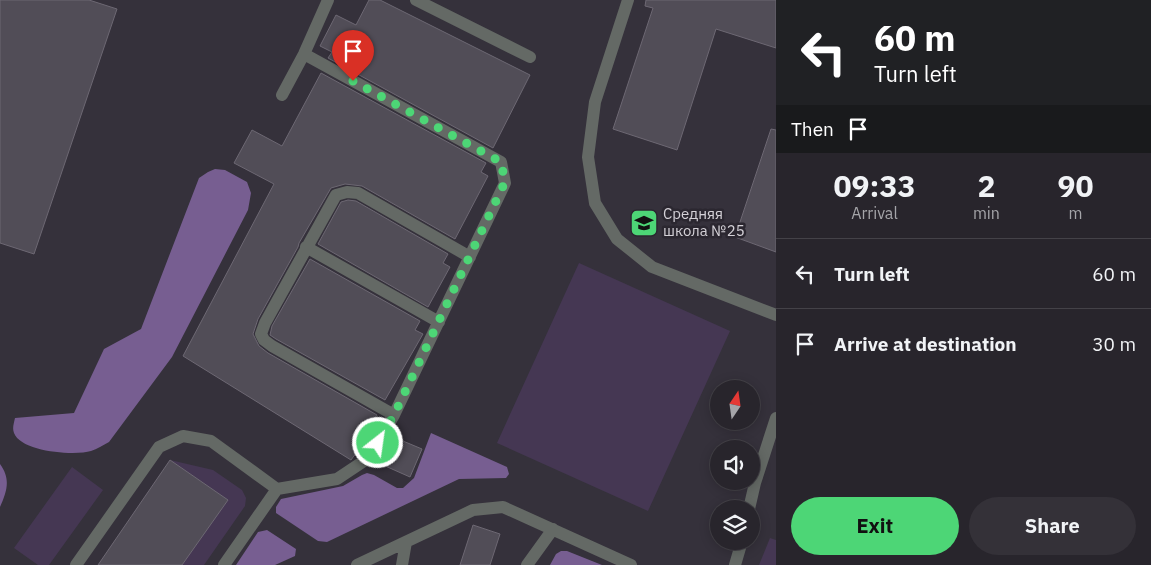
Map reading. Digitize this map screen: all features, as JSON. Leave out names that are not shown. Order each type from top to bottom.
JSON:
[{"type":"lane","points":[[282,95],[304,54],[328,0]]},
{"type":"lane","points":[[416,0],[530,57]]},
{"type":"lane","points":[[628,0],[595,102],[588,157],[595,203],[617,239],[652,267],[776,315]]},
{"type":"lane","points":[[76,565],[159,448],[183,436],[211,441],[277,489],[337,479],[364,461],[378,443],[394,415],[505,182],[501,162],[304,54]]},
{"type":"lane","points":[[394,415],[272,346],[264,340],[261,334],[265,323],[336,195],[346,192],[358,194],[470,257]]},
{"type":"lane","points":[[306,248],[439,322]]},
{"type":"lane","points":[[751,500],[776,418]]},
{"type":"lane","points":[[224,565],[277,489]]},
{"type":"lane","points":[[356,565],[473,510],[503,507],[631,565]]},
{"type":"lane","points":[[527,565],[553,529]]},
{"type":"lane","points":[[402,565],[406,542]]},
{"type":"lane","points":[[735,565],[739,550]]},
{"type":"shaded area","points":[[215,169],[225,170],[247,182],[251,193],[248,210],[172,357],[109,442],[91,451],[73,453],[49,451],[27,445],[13,431],[15,418],[74,413],[104,349],[141,329],[199,178]]},
{"type":"shaded area","points":[[579,263],[730,331],[648,511],[497,443]]},
{"type":"shaded area","points":[[431,433],[507,467],[509,474],[506,478],[459,479],[327,542],[318,541],[276,513],[276,507],[281,499],[343,486],[367,473],[397,488],[403,488],[414,478]]},
{"type":"shaded area","points":[[170,460],[213,470],[242,490],[246,498],[245,506],[204,565],[182,565],[227,500]]},
{"type":"shaded area","points":[[0,464],[6,475],[7,485],[0,507]]},
{"type":"shaded area","points":[[72,467],[103,490],[49,565],[38,565],[14,548]]},
{"type":"shaded area","points":[[267,530],[296,549],[295,556],[275,565],[236,565],[258,532]]},
{"type":"shaded area","points":[[770,538],[776,540],[776,565],[759,565]]},
{"type":"shaded area","points":[[561,551],[567,551],[602,565],[550,565],[556,554]]},
{"type":"building","points":[[0,0],[89,0],[117,9],[34,254],[0,243]]},
{"type":"building","points":[[369,0],[380,0],[530,75],[493,148],[328,58],[332,52],[320,46],[336,15],[356,25]]},
{"type":"building","points":[[646,0],[776,0],[776,48],[716,29],[677,150],[613,129],[653,8],[645,6]]},
{"type":"building","points":[[321,73],[486,163],[481,172],[488,176],[455,239],[362,186],[345,184],[331,188],[258,319],[253,334],[259,346],[377,415],[370,427],[376,430],[359,454],[356,453],[351,460],[183,356],[274,184],[234,163],[252,130],[282,146]]},
{"type":"building","points":[[771,129],[776,130],[776,252],[735,237]]},
{"type":"building","points":[[348,200],[356,201],[448,254],[443,263],[450,267],[428,307],[318,244],[341,202]]},
{"type":"building","points":[[310,259],[420,321],[415,330],[423,334],[385,400],[270,335],[272,326]]},
{"type":"building","points":[[391,436],[422,449],[410,477],[374,461]]},
{"type":"building","points":[[170,460],[228,500],[182,565],[98,565]]},
{"type":"building","points":[[473,525],[500,534],[490,565],[460,565]]},
{"type":"place","name":"Средняя школа №25","points":[[644,223]]},
{"type":"route","points":[[353,81],[501,162],[505,182],[394,415],[378,443]]}]
